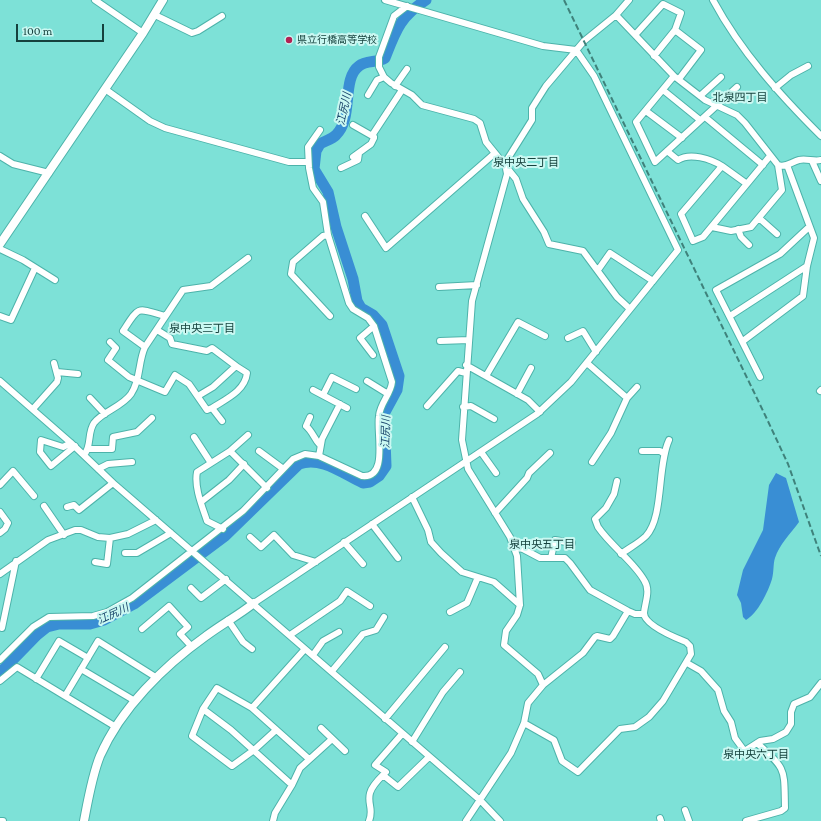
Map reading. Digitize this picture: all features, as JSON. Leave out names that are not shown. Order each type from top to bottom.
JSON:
[{"type":"street","points":[[95,0],[143,33]]},
{"type":"street","points":[[55,280],[35,268],[1,243],[143,33],[163,0]]},
{"type":"street","points":[[84,821],[100,756],[116,727],[135,701],[158,678],[192,647],[228,620],[540,412],[558,396],[587,363],[678,250],[594,76],[576,50],[543,46],[385,0]]},
{"type":"street","points":[[543,685],[538,674],[520,661],[504,645],[506,631],[517,615],[520,605],[515,547],[468,469],[466,462],[462,440],[463,407],[472,301],[507,174],[505,164],[532,120],[532,108],[546,86],[584,41],[616,15],[629,0]]},
{"type":"street","points":[[713,0],[743,47],[775,88],[821,136]]},
{"type":"street","points":[[635,35],[663,4],[681,13],[675,30],[654,56]]},
{"type":"street","points":[[407,6],[394,16],[379,57],[379,67],[384,77],[395,86],[412,95],[422,104],[478,121],[486,142],[516,178],[524,199],[544,232],[549,244],[583,251],[617,297],[630,309]]},
{"type":"street","points":[[154,15],[192,33],[198,31],[222,16]]},
{"type":"street","points":[[616,15],[654,56],[677,78],[700,96],[716,106],[737,115],[778,165],[782,190],[751,227],[731,231],[712,227]]},
{"type":"street","points":[[675,30],[701,50],[677,78],[663,90],[636,122],[655,162],[736,87]]},
{"type":"street","points":[[775,88],[791,75],[808,66]]},
{"type":"street","points":[[395,86],[407,69]]},
{"type":"street","points":[[368,95],[377,80],[384,77]]},
{"type":"street","points":[[700,96],[721,77]]},
{"type":"street","points":[[105,89],[150,121],[165,128],[289,162],[308,162]]},
{"type":"street","points":[[353,158],[371,144],[374,137],[373,134],[402,90]]},
{"type":"street","points":[[663,90],[763,165]]},
{"type":"street","points":[[646,110],[682,138]]},
{"type":"street","points":[[353,125],[374,137]]},
{"type":"street","points":[[0,660],[40,621],[48,617],[93,616],[116,608],[132,598],[193,550],[223,529],[267,488],[282,468],[298,456],[305,454],[319,456],[362,476],[369,475],[377,468],[380,460],[379,415],[392,382],[374,326],[368,318],[353,309],[349,303],[328,235],[323,202],[310,182],[308,146],[320,130]]},
{"type":"street","points":[[667,151],[678,160],[684,156],[711,159],[747,184]]},
{"type":"street","points":[[341,168],[358,160],[359,153]]},
{"type":"street","points":[[364,216],[386,248],[495,153]]},
{"type":"street","points":[[0,156],[13,164],[49,172]]},
{"type":"street","points":[[722,166],[681,214],[693,241],[703,237],[770,156]]},
{"type":"street","points":[[778,165],[787,165],[798,160],[821,160]]},
{"type":"street","points":[[812,161],[821,181]]},
{"type":"street","points":[[743,341],[802,296],[814,238],[787,165]]},
{"type":"street","points":[[759,218],[777,234]]},
{"type":"street","points":[[760,377],[716,290],[780,254],[809,227]]},
{"type":"street","points":[[738,229],[740,237],[749,245]]},
{"type":"street","points":[[328,235],[323,236],[293,262],[291,274],[330,316]]},
{"type":"street","points":[[598,270],[610,253],[653,281]]},
{"type":"street","points":[[84,455],[88,449],[93,424],[130,396],[138,381],[141,357],[145,347],[183,290],[210,286],[248,258]]},
{"type":"street","points":[[730,316],[807,266]]},
{"type":"street","points":[[0,316],[11,320],[35,268]]},
{"type":"street","points":[[439,287],[477,285]]},
{"type":"street","points":[[145,347],[123,330],[136,310],[141,309],[165,316]]},
{"type":"street","points":[[486,376],[518,322],[545,336]]},
{"type":"street","points":[[373,355],[360,338],[374,326]]},
{"type":"street","points":[[110,342],[116,348],[108,360],[138,381],[165,392],[175,374],[189,384],[207,410],[229,399],[246,379],[247,373],[212,348],[207,351],[172,344],[170,338],[156,330]]},
{"type":"street","points":[[568,338],[583,331],[596,352]]},
{"type":"street","points":[[440,341],[469,340]]},
{"type":"street","points":[[33,409],[57,382],[58,378],[54,363]]},
{"type":"street","points":[[587,363],[627,398]]},
{"type":"street","points":[[466,365],[528,400],[540,412]]},
{"type":"street","points":[[198,396],[213,387],[236,366]]},
{"type":"street","points":[[517,394],[531,368]]},
{"type":"street","points":[[427,406],[458,371],[466,373]]},
{"type":"street","points":[[57,372],[78,374]]},
{"type":"street","points":[[323,395],[332,377],[356,389]]},
{"type":"street","points":[[0,381],[73,445],[113,483],[193,550],[402,734],[481,801],[500,821]]},
{"type":"street","points":[[367,381],[388,394]]},
{"type":"street","points":[[592,462],[610,433],[627,398],[637,387]]},
{"type":"street","points":[[313,390],[347,408]]},
{"type":"street","points":[[90,398],[105,414]]},
{"type":"street","points":[[319,456],[320,445],[340,404]]},
{"type":"street","points":[[463,407],[471,406],[494,419]]},
{"type":"street","points":[[212,408],[222,421]]},
{"type":"street","points":[[310,417],[306,426],[312,431],[314,440],[320,445]]},
{"type":"street","points":[[88,449],[112,449],[113,437],[137,432],[152,418]]},
{"type":"street","points":[[223,529],[207,521],[201,502],[196,476],[197,472],[230,451],[248,435]]},
{"type":"street","points":[[194,437],[211,463]]},
{"type":"street","points":[[41,440],[63,447],[73,445],[51,466],[40,452],[41,440]]},
{"type":"street","points":[[621,554],[646,535],[655,518],[663,453],[669,440]]},
{"type":"street","points":[[230,451],[267,488]]},
{"type":"street","points":[[259,451],[282,468]]},
{"type":"street","points":[[642,451],[660,451],[663,453]]},
{"type":"street","points":[[481,452],[496,473]]},
{"type":"street","points":[[495,512],[527,478],[529,473],[550,453]]},
{"type":"street","points":[[98,469],[108,464],[132,462]]},
{"type":"street","points":[[201,502],[229,480],[244,464]]},
{"type":"street","points":[[0,485],[13,471],[34,496]]},
{"type":"street","points":[[524,723],[554,740],[562,761],[578,772],[620,729],[635,727],[649,717],[670,690],[691,654],[690,646],[686,642],[652,625],[644,614],[647,595],[645,581],[602,533],[595,521],[597,517],[605,510],[614,494],[617,481]]},
{"type":"street","points":[[67,508],[74,504],[79,510],[113,483]]},
{"type":"street","points":[[412,497],[428,530],[431,542],[435,547],[462,572],[494,582],[520,605]]},
{"type":"street","points":[[44,506],[64,535]]},
{"type":"street","points":[[0,512],[8,523],[6,529],[0,533]]},
{"type":"street","points":[[0,574],[16,561],[48,540],[75,530],[81,530],[98,537],[110,538],[128,534],[156,520]]},
{"type":"street","points":[[372,524],[398,558]]},
{"type":"street","points":[[125,553],[137,553],[171,533]]},
{"type":"street","points":[[250,537],[261,547],[274,535],[293,555],[316,562]]},
{"type":"street","points":[[95,562],[107,564],[110,538]]},
{"type":"street","points":[[551,558],[556,540],[572,543]]},
{"type":"street","points":[[344,542],[363,564]]},
{"type":"street","points":[[515,547],[523,549],[540,558],[563,558],[568,560],[590,590],[628,611],[635,614],[644,614]]},
{"type":"street","points":[[2,628],[16,561]]},
{"type":"street","points":[[450,612],[467,603],[478,577]]},
{"type":"street","points":[[191,588],[201,598],[226,579]]},
{"type":"street","points":[[290,636],[340,600],[346,590],[370,606]]},
{"type":"street","points":[[142,629],[169,606],[188,627],[180,634],[192,647]]},
{"type":"street","points":[[466,821],[481,801],[511,753],[524,723],[528,703],[543,685],[583,652],[595,637],[610,639],[628,611]]},
{"type":"street","points":[[332,671],[363,634],[376,630],[384,617]]},
{"type":"street","points":[[228,620],[243,642],[252,649]]},
{"type":"street","points":[[313,655],[324,640],[339,632]]},
{"type":"street","points":[[36,678],[59,641],[88,658]]},
{"type":"street","points":[[65,696],[98,641],[158,678]]},
{"type":"street","points":[[385,719],[445,647]]},
{"type":"street","points":[[252,708],[305,649]]},
{"type":"street","points":[[687,663],[701,671],[718,690],[724,711],[731,722],[735,738],[742,749],[749,749],[757,743],[764,740],[773,739],[786,732],[791,724],[791,712],[794,704],[810,697],[821,683]]},
{"type":"street","points":[[0,681],[17,666],[116,727]]},
{"type":"street","points":[[81,669],[135,701]]},
{"type":"street","points":[[412,742],[443,692],[460,672]]},
{"type":"street","points":[[276,730],[254,750],[232,766],[192,736],[203,709],[218,688],[252,708],[309,759]]},
{"type":"street","points":[[203,709],[254,750],[292,785]]},
{"type":"street","points":[[321,728],[345,751]]},
{"type":"street","points":[[369,821],[372,814],[369,801],[370,792],[386,772],[375,765],[402,734]]},
{"type":"street","points":[[273,821],[275,813],[292,785],[300,768],[332,739]]},
{"type":"street","points":[[746,821],[782,811],[785,808],[783,770],[777,761],[757,743]]},
{"type":"street","points":[[383,775],[398,787],[429,757]]},
{"type":"street","points":[[686,810],[689,821]]},
{"type":"water","points":[[776,473],[786,478],[799,522],[777,553],[774,560],[772,579],[762,602],[755,612],[746,620],[743,617],[741,603],[737,595],[743,570],[763,530],[769,485]]},
{"type":"waterway","name":"江尻川","points":[[0,673],[37,635],[47,627],[59,624],[90,624],[104,620],[134,604],[225,536],[299,464],[308,462],[324,464],[363,483],[370,482],[379,476],[386,466],[384,414],[397,390],[399,376],[382,325],[373,315],[361,308],[357,301],[353,279],[336,227],[328,192],[314,169],[316,151],[320,144],[336,135],[345,119],[350,80],[354,72],[362,64],[379,61],[385,58],[400,25],[410,12],[426,0]]},
{"type":"railway","points":[[564,0],[788,464],[821,556]]},
{"type":"place","name":"県立行橋高等学校","points":[[289,40]]},
{"type":"district","name":"北泉四丁目","points":[[740,98]]},
{"type":"district","name":"泉中央二丁目","points":[[526,163]]},
{"type":"district","name":"泉中央三丁目","points":[[202,329]]},
{"type":"district","name":"泉中央五丁目","points":[[542,545]]},
{"type":"district","name":"泉中央六丁目","points":[[756,755]]}]
